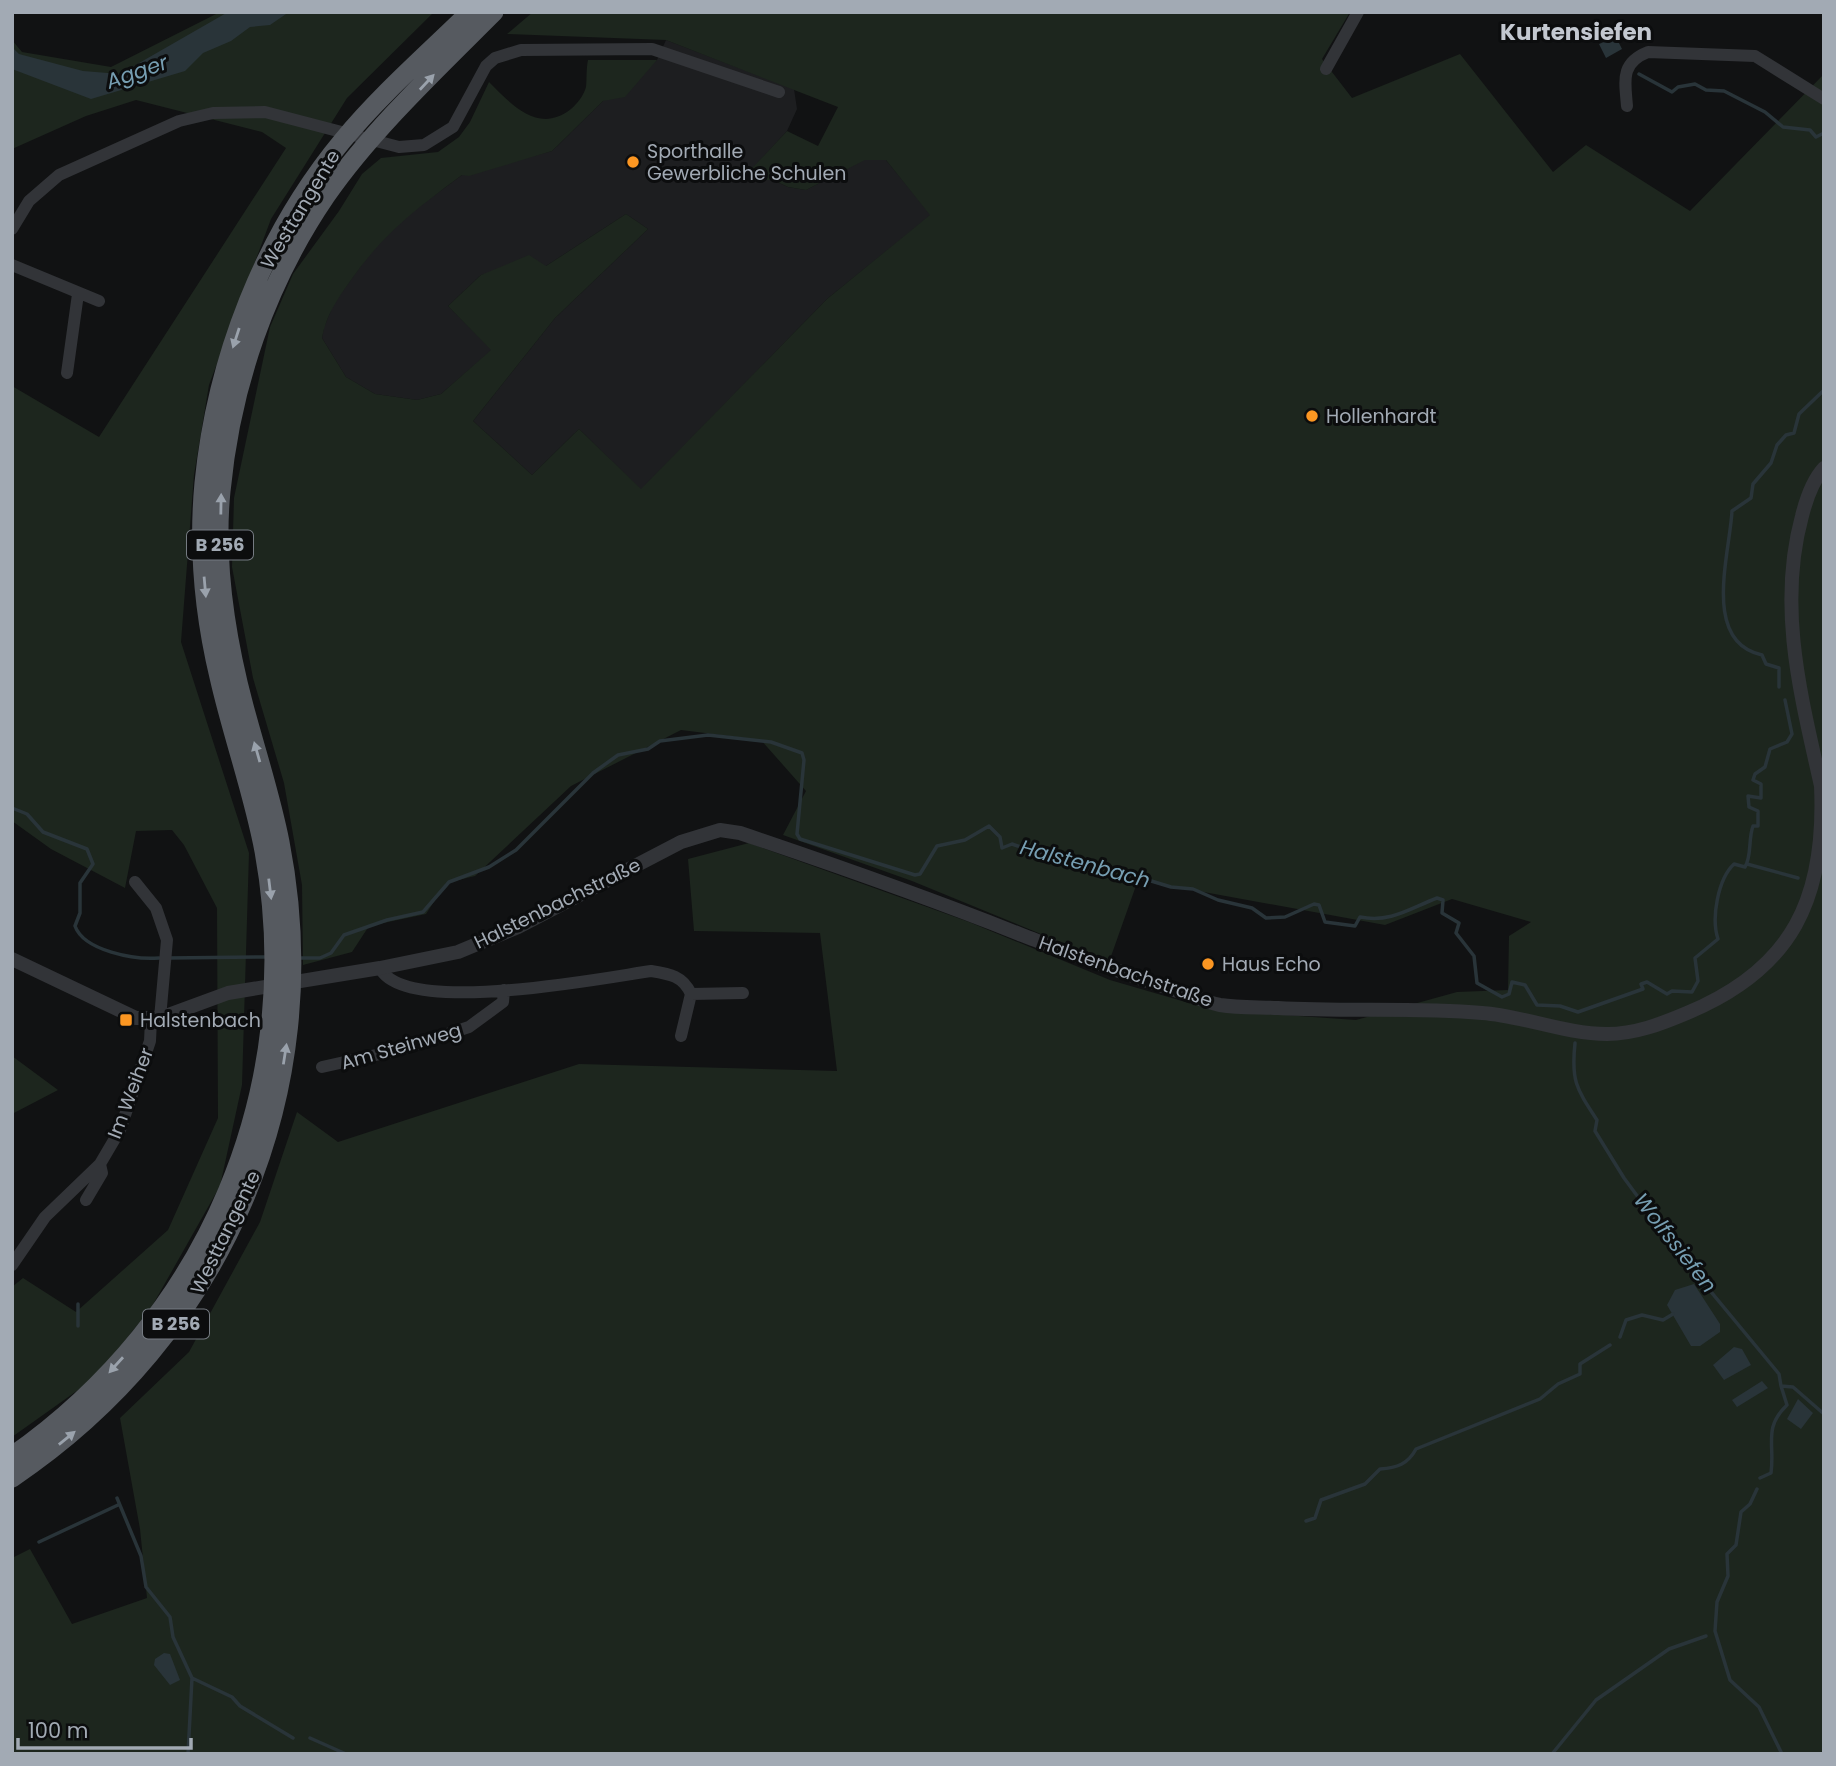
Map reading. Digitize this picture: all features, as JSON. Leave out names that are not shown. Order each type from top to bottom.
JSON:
[{"type":"highway","name":"B 256","points":[[405,75],[419,47],[451,12]]},
{"type":"highway","name":"Westtangente","points":[[266,820],[218,675],[209,631],[202,539],[204,483],[218,398],[248,303],[281,236],[342,142],[405,75],[473,21],[494,12]]},
{"type":"highway","name":"B 256","points":[[473,21],[508,12]]},
{"type":"highway","name":"Westtangente","points":[[266,820],[227,625],[220,540],[221,493],[237,396],[264,311],[301,236],[327,194],[473,21]]},
{"type":"highway","name":"B 256","points":[[262,1117],[289,1029],[292,985],[289,892],[266,820]]},
{"type":"highway","name":"Westtangente","points":[[12,1455],[65,1415],[102,1380],[181,1283],[198,1256],[262,1117]]},
{"type":"highway","name":"Westtangente","points":[[12,1478],[98,1412],[175,1325],[222,1247],[258,1166],[262,1117]]},
{"type":"street","points":[[1326,69],[1358,12]]},
{"type":"street","points":[[12,229],[29,201],[59,175],[178,121],[213,113],[265,112],[399,147],[424,145],[453,127],[486,66],[495,58],[521,50],[652,49],[779,92]]},
{"type":"street","points":[[1627,106],[1623,84],[1625,71],[1635,57],[1648,52],[1755,56],[1824,99]]},
{"type":"street","points":[[12,265],[99,301]]},
{"type":"street","points":[[68,373],[78,294]]},
{"type":"street","name":"Halstenbachstraße","points":[[155,1019],[228,993],[428,959],[490,940],[681,842],[720,831],[740,833],[914,892],[1118,972],[1220,1005],[1342,1012],[1481,1012],[1523,1017],[1570,1030],[1605,1034],[1632,1032],[1667,1021],[1716,1001],[1751,980],[1794,930],[1813,881],[1822,810],[1821,786],[1796,668],[1791,615],[1796,537],[1805,505],[1824,468]]},
{"type":"street","name":"Im Weiher","points":[[12,1265],[45,1217],[100,1164],[120,1130],[150,1041],[167,940],[156,908],[135,882]]},
{"type":"street","points":[[12,959],[136,1018],[155,1019]]},
{"type":"street","name":"Am Steinweg","points":[[380,968],[385,978],[407,988],[443,993],[504,990],[651,971],[671,974],[686,983],[691,994]]},
{"type":"street","name":"Am Steinweg","points":[[322,1068],[398,1050],[469,1027],[503,1002],[504,990]]},
{"type":"street","points":[[681,1036],[691,994],[743,993]]},
{"type":"street","name":"Im Weiher","points":[[86,1200],[102,1173],[100,1164]]},
{"type":"shaded area","points":[[220,12],[434,12],[347,98],[271,219],[209,385],[194,475],[181,642],[249,853],[242,1085],[220,1186],[151,1308],[95,1378],[12,1437],[12,1287],[23,1278],[76,1312],[168,1230],[218,1118],[217,908],[184,845],[172,830],[136,831],[125,888],[51,849],[12,821],[12,386],[99,437],[286,148],[262,132],[136,100],[86,116],[12,149],[12,40],[22,52],[111,67]]},
{"type":"shaded area","points":[[533,12],[1350,12],[1322,59],[1352,98],[1460,54],[1553,172],[1586,145],[1690,211],[1824,74],[1824,1754],[12,1754],[12,1558],[30,1549],[72,1624],[147,1598],[140,1529],[120,1418],[189,1352],[260,1222],[297,1112],[338,1142],[579,1064],[837,1071],[820,933],[694,931],[688,859],[749,843],[969,922],[1110,980],[1213,1010],[1356,1020],[1457,992],[1508,990],[1509,936],[1531,922],[1452,899],[1385,925],[1138,880],[1109,962],[912,881],[783,835],[806,791],[761,740],[681,730],[571,786],[475,876],[446,883],[426,914],[369,926],[352,952],[303,965],[302,885],[284,783],[253,678],[232,567],[234,498],[270,327],[293,274],[362,174],[381,158],[438,152],[459,137],[470,122],[489,82],[526,114],[547,119],[571,109],[580,99],[586,87],[588,60],[657,60],[625,97],[603,101],[552,151],[469,176],[462,175],[415,211],[376,248],[351,280],[330,314],[322,338],[346,377],[375,394],[417,400],[441,394],[491,350],[448,306],[481,275],[529,255],[546,266],[626,214],[648,229],[555,318],[473,421],[532,475],[579,429],[641,489],[827,299],[930,215],[886,160],[865,160],[806,190],[788,187],[773,180],[741,180],[787,131],[818,146],[838,107],[666,40],[507,34]]},
{"type":"shaded area","points":[[666,40],[794,89],[797,109],[787,131],[742,180],[773,180],[788,187],[806,190],[865,159],[886,160],[931,215],[827,299],[641,490],[579,429],[532,475],[473,421],[555,318],[648,229],[626,214],[546,266],[481,275],[448,306],[492,350],[441,394],[417,400],[375,394],[346,377],[322,338],[324,327],[334,303],[373,249],[398,222],[462,175],[552,151],[603,101],[657,60]]},
{"type":"shaded area","points":[[12,1056],[58,1090],[12,1114]]},
{"type":"water","name":"Agger","points":[[228,12],[289,12],[270,25],[250,27],[231,41],[203,53],[185,71],[91,99],[12,69],[12,47],[19,54],[83,71],[120,74]]},
{"type":"water","points":[[1616,37],[1622,49],[1606,58],[1599,44]]},
{"type":"water","points":[[1694,1284],[1720,1324],[1720,1332],[1700,1346],[1691,1346],[1667,1305],[1675,1290]]},
{"type":"water","points":[[1734,1347],[1742,1349],[1751,1365],[1724,1380],[1713,1365]]},
{"type":"water","points":[[1762,1381],[1768,1388],[1737,1407],[1732,1400]]},
{"type":"water","points":[[1798,1399],[1813,1413],[1801,1429],[1787,1419]]},
{"type":"water","points":[[164,1653],[170,1654],[180,1680],[170,1685],[154,1665],[155,1659]]},
{"type":"waterway","points":[[1639,74],[1672,92],[1678,87],[1695,84],[1706,90],[1724,91],[1765,112],[1783,127],[1810,130],[1816,137],[1824,133]]},
{"type":"waterway","points":[[1779,687],[1779,668],[1766,664],[1762,655],[1743,647],[1731,633],[1725,615],[1723,594],[1732,511],[1751,498],[1753,484],[1771,463],[1777,445],[1786,435],[1794,433],[1799,414],[1824,390]]},
{"type":"waterway","points":[[1578,1012],[1643,989],[1641,984],[1647,982],[1667,994],[1672,991],[1692,992],[1698,981],[1695,958],[1718,939],[1715,921],[1720,889],[1734,864],[1745,867],[1753,826],[1758,826],[1758,811],[1749,807],[1748,796],[1761,798],[1761,784],[1753,780],[1755,774],[1765,767],[1770,749],[1787,742],[1792,734],[1785,700]]},
{"type":"waterway","name":"Halstenbach","points":[[297,958],[320,958],[331,953],[344,935],[387,920],[423,912],[449,882],[489,867],[516,850],[593,773],[618,755],[648,749],[660,741],[708,735],[771,742],[802,753],[804,760],[797,834],[800,839],[915,875],[920,874],[937,846],[965,840],[989,826],[1000,837],[1002,848],[1012,844],[1047,856],[1066,855],[1171,887],[1193,889],[1218,900],[1252,908],[1266,918],[1285,917],[1314,904],[1319,905],[1325,922],[1355,926],[1360,917],[1390,917],[1437,898],[1443,900],[1442,913],[1459,923],[1456,933],[1474,956],[1477,983],[1502,997],[1509,994],[1512,982],[1525,985],[1537,1005],[1560,1006],[1578,1012]]},
{"type":"waterway","name":"Halstenbach","points":[[12,808],[27,814],[43,832],[87,849],[93,864],[80,883],[80,913],[75,926],[80,935],[99,948],[111,952],[159,958]]},
{"type":"waterway","points":[[1747,864],[1798,878]]},
{"type":"waterway","name":"Halstenbach","points":[[168,958],[265,957]]},
{"type":"waterway","name":"Wolfssiefen","points":[[1575,1043],[1574,1067],[1577,1084],[1597,1120],[1595,1131],[1624,1178],[1683,1258],[1779,1374],[1781,1386],[1793,1387],[1824,1414]]},
{"type":"waterway","points":[[78,1304],[78,1326]]},
{"type":"waterway","points":[[1620,1337],[1626,1320],[1642,1315],[1663,1320],[1673,1314]]},
{"type":"waterway","points":[[1306,1521],[1315,1518],[1321,1500],[1365,1484],[1380,1469],[1406,1462],[1416,1449],[1540,1399],[1558,1384],[1580,1374],[1580,1364],[1610,1345]]},
{"type":"waterway","points":[[1760,1478],[1771,1473],[1772,1429],[1787,1405],[1781,1386]]},
{"type":"waterway","points":[[1757,1489],[1750,1504],[1741,1512],[1736,1545],[1727,1554],[1728,1576],[1717,1602],[1715,1631],[1730,1680],[1759,1707],[1782,1754]]},
{"type":"waterway","points":[[117,1498],[141,1556],[146,1587],[170,1617],[173,1637],[192,1678],[188,1754]]},
{"type":"waterway","points":[[39,1542],[118,1505]]},
{"type":"waterway","points":[[1552,1754],[1596,1700],[1669,1649],[1706,1636]]},
{"type":"waterway","points":[[192,1678],[232,1697],[240,1706],[293,1738]]},
{"type":"waterway","points":[[310,1738],[346,1754]]},
{"type":"place","name":"Sporthalle Gewerbliche Schulen","points":[[633,162]]},
{"type":"place","name":"Hollenhardt","points":[[1312,416]]},
{"type":"place","name":"Haus Echo","points":[[1208,964]]},
{"type":"place","name":"Halstenbach","points":[[126,1020]]},
{"type":"district","name":"Kurtensiefen","points":[[1576,32]]}]
